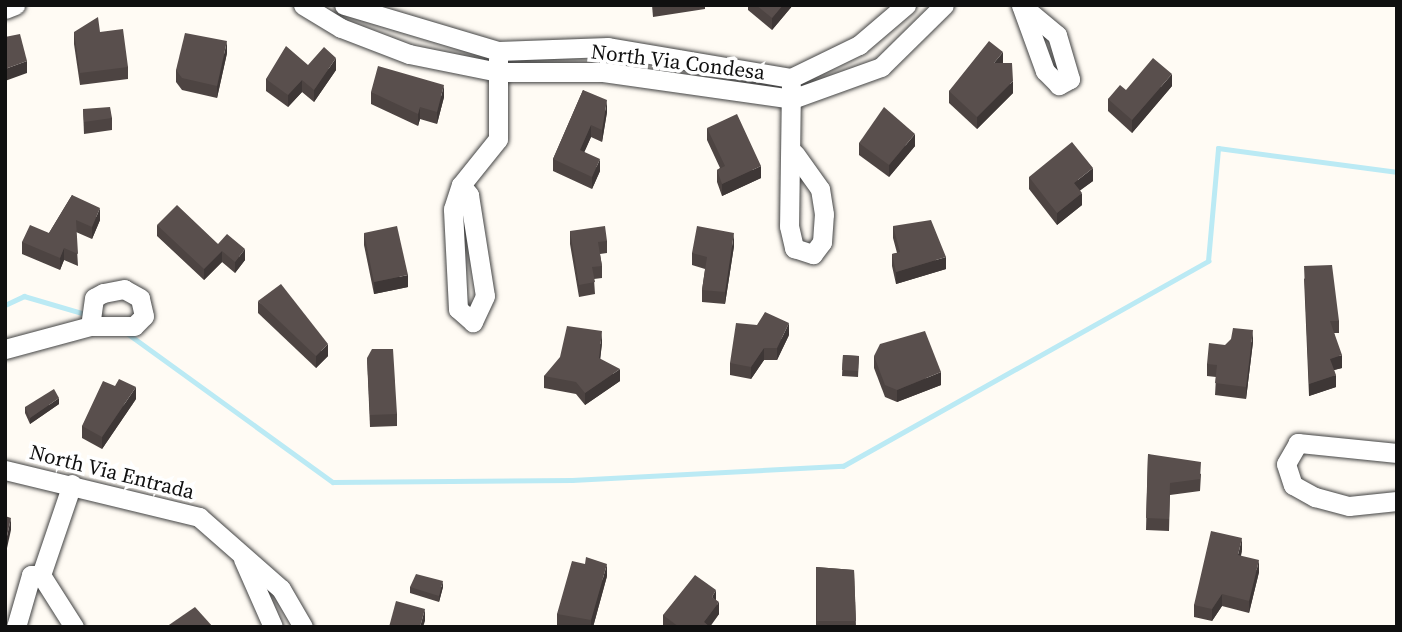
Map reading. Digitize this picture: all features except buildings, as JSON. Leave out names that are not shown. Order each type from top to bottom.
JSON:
[{"type":"street","points":[[5,9],[15,5]]},
{"type":"street","name":"North Via Condesa","points":[[303,5],[341,28],[409,54],[498,72],[603,72],[792,99],[881,67],[944,5]]},
{"type":"street","name":"North Via Condesa","points":[[344,5],[498,51],[608,47],[791,78],[859,45],[906,5]]},
{"type":"street","points":[[461,186],[469,195],[485,296],[472,321],[458,309],[453,209],[461,186],[498,139],[498,51]]},
{"type":"street","points":[[791,78],[795,154]]},
{"type":"street","points":[[453,249],[476,248]]},
{"type":"street","points":[[5,349],[90,326]]},
{"type":"street","points":[[1397,453],[1298,443],[1286,464],[1293,485],[1349,506],[1397,501]]},
{"type":"street","name":"North Via Entrada","points":[[5,470],[72,484],[199,517],[239,549],[281,589],[303,627]]},
{"type":"street","points":[[41,575],[72,484]]},
{"type":"street","name":"North Via Entrada","points":[[239,549],[273,627]]},
{"type":"street","points":[[16,627],[25,587],[31,575],[41,575]]},
{"type":"street","points":[[41,575],[74,627]]},
{"type":"waterway","points":[[127,333],[333,482],[572,480],[843,466],[1208,261],[1218,148],[1397,172]]},
{"type":"waterway","points":[[5,305],[24,296],[85,314]]}]
